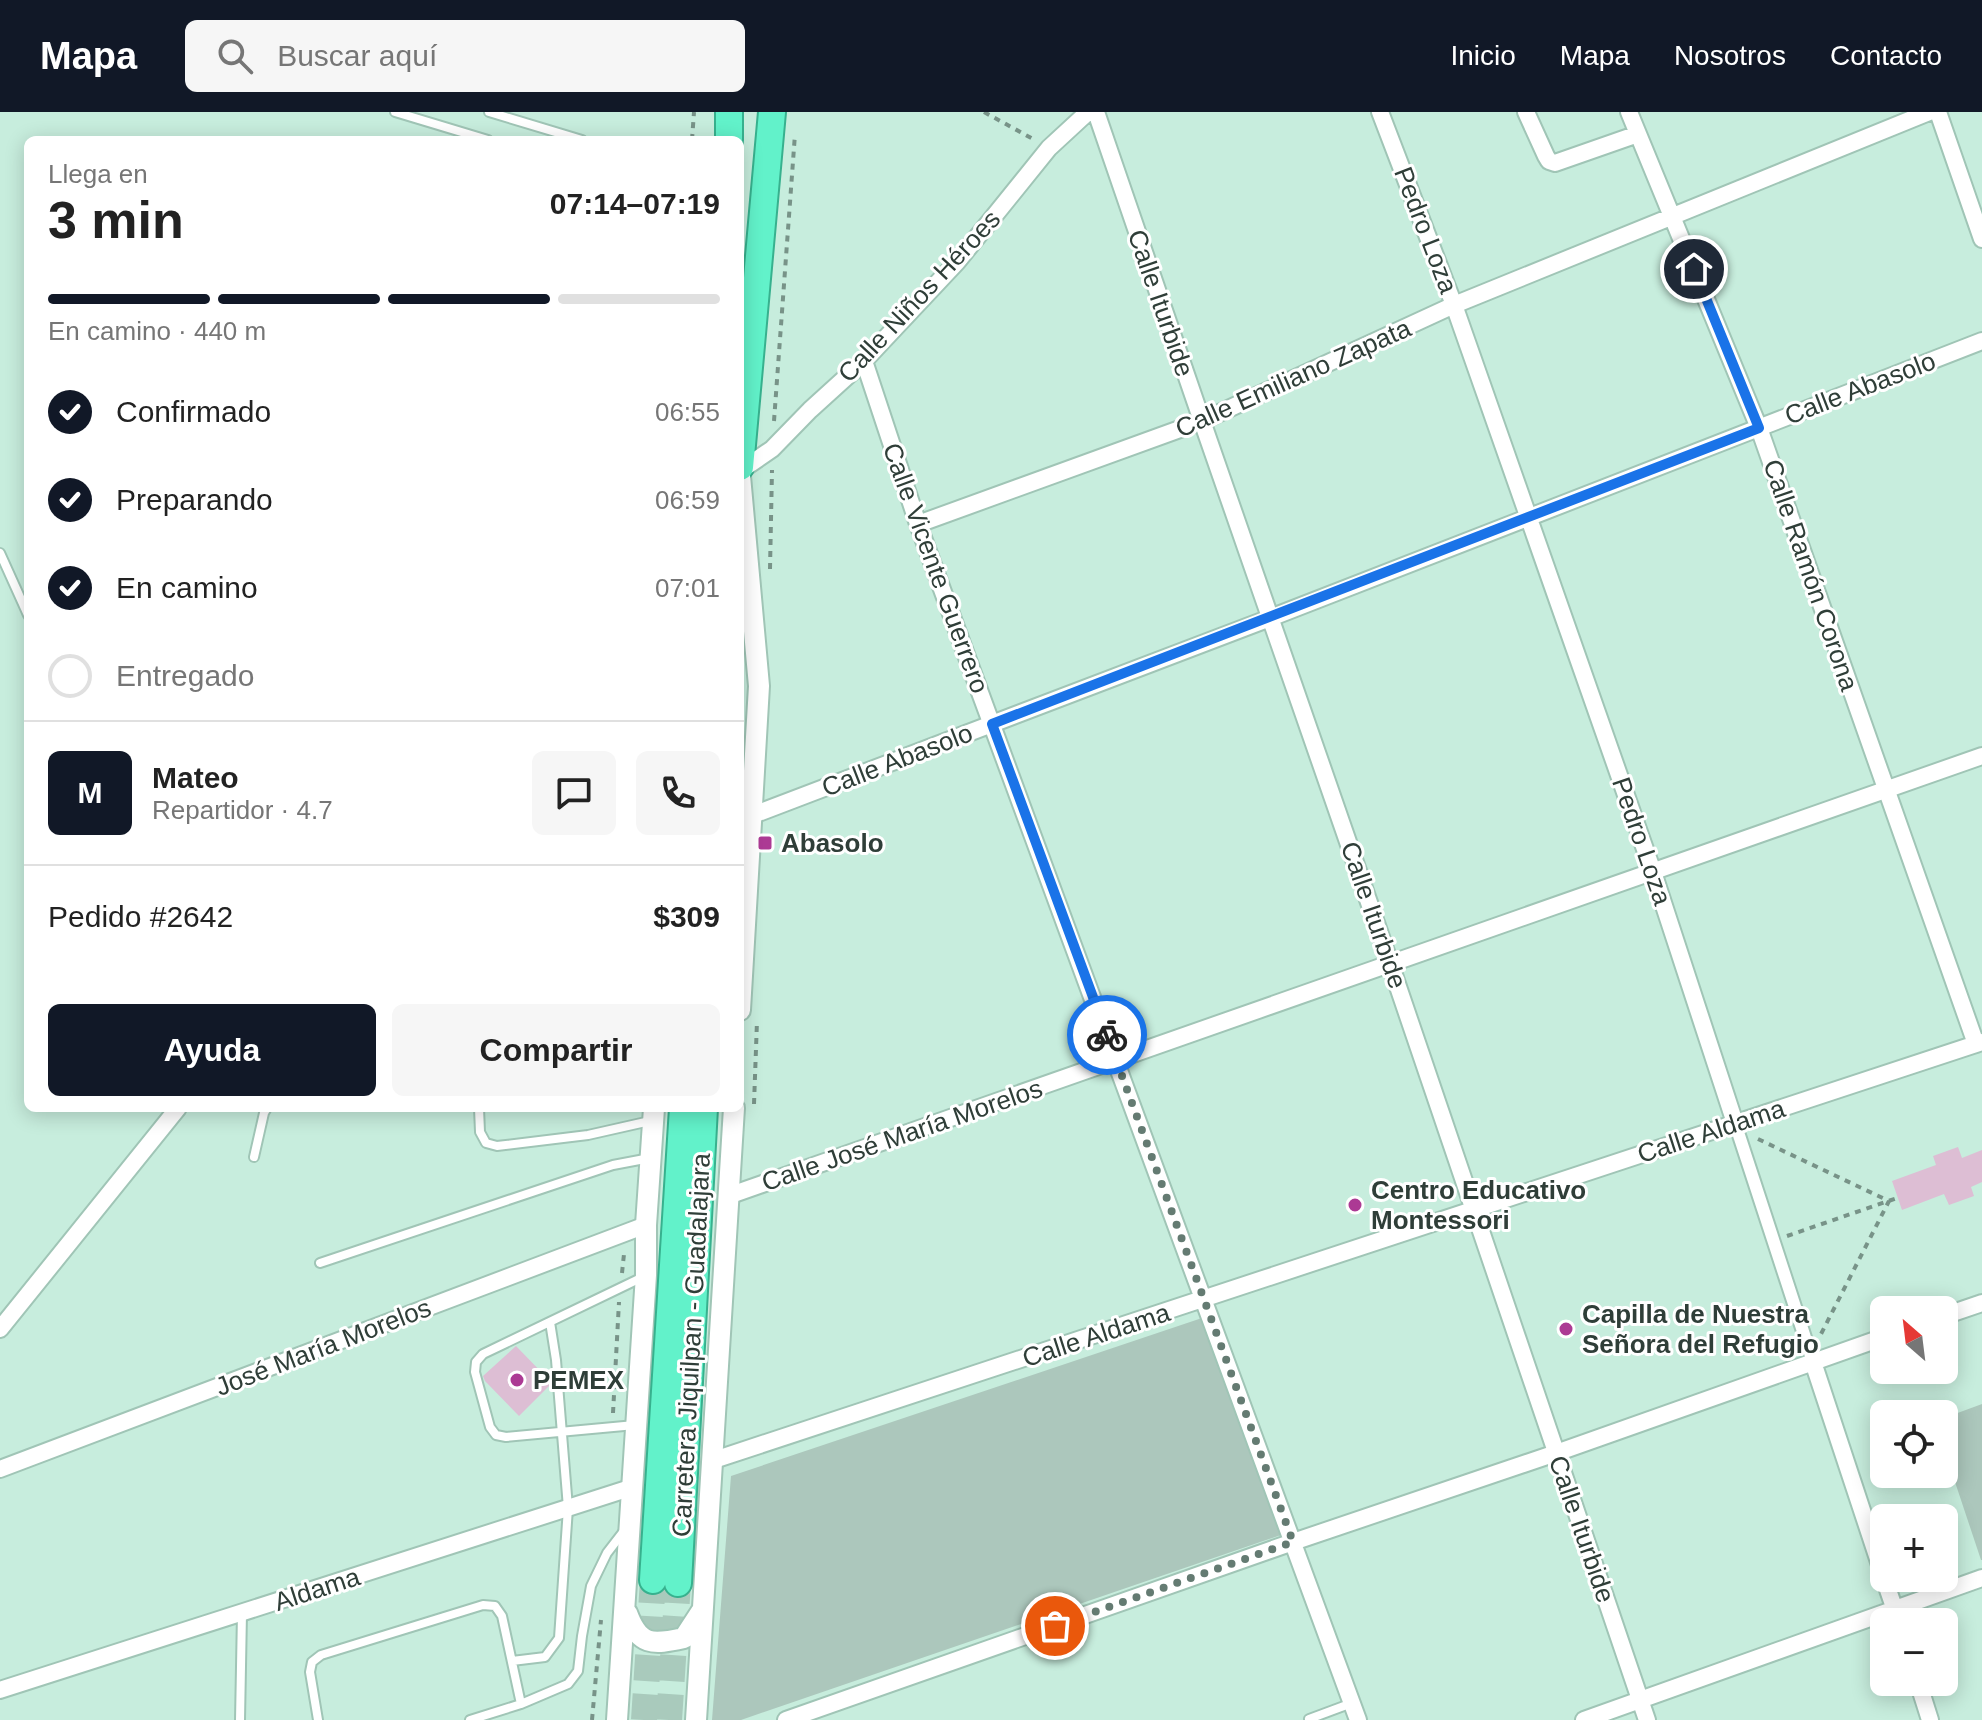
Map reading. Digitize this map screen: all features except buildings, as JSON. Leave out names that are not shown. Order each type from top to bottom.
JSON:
[{"type":"highway","points":[[729,112],[729,136]]},
{"type":"highway","points":[[744,427],[772,112]]},
{"type":"highway","name":"Carretera Jiquilpan - Guadalajara","points":[[683,1112],[666,1581],[704,1112]]},
{"type":"street","name":"Calle Niños Héroes","points":[[744,469],[772,449],[864,361],[957,262],[1049,148],[1088,112]]},
{"type":"street","name":"Calle Iturbide","points":[[1096,112],[1647,1720]]},
{"type":"street","name":"Pedro Loza","points":[[1380,112],[1454,305],[1653,872],[1870,1535]]},
{"type":"street","points":[[1526,112],[1546,156],[1555,163],[1638,134]]},
{"type":"street","name":"Calle Ramón Corona","points":[[1629,112],[1759,428],[1979,1043]]},
{"type":"street","name":"Calle Emiliano Zapata","points":[[918,524],[1202,421],[1454,305],[1929,112]]},
{"type":"street","points":[[1938,112],[1982,239]]},
{"type":"street","name":"Calle Abasolo","points":[[753,815],[1982,341]]},
{"type":"street","name":"Calle Vicente Guerrero","points":[[864,361],[918,524],[1358,1720]]},
{"type":"street","points":[[744,517],[759,686],[749,1012]]},
{"type":"street","name":"Calle José María Morelos","points":[[728,1196],[1982,756]]},
{"type":"street","name":"Calle Aldama","points":[[711,1461],[1736,1127],[1979,1043]]},
{"type":"street","points":[[0,1329],[175,1112]]},
{"type":"street","points":[[696,1720],[728,1196],[743,1112]]},
{"type":"street","points":[[618,1719],[653,1114]]},
{"type":"street","name":"José María Morelos","points":[[0,1469],[646,1225]]},
{"type":"street","points":[[1958,1311],[1982,1303]]},
{"type":"street","points":[[786,1720],[1556,1453],[1812,1358],[1870,1341]]},
{"type":"street","name":"Aldama","points":[[0,1690],[633,1487]]},
{"type":"street","points":[[1914,1608],[1982,1578]]},
{"type":"street","points":[[626,1610],[632,1628],[639,1637],[660,1643],[684,1638],[701,1612]]},
{"type":"street","points":[[1584,1720],[1870,1625]]},
{"type":"street","points":[[1922,1696],[1930,1720]]},
{"type":"lane","points":[[395,112],[475,136]]},
{"type":"lane","points":[[489,112],[569,136]]},
{"type":"lane","points":[[0,553],[24,606]]},
{"type":"lane","points":[[254,1157],[265,1112]]},
{"type":"lane","points":[[479,1112],[480,1132],[486,1143],[497,1146],[588,1135],[653,1114]]},
{"type":"lane","points":[[320,1263],[613,1165],[650,1157]]},
{"type":"lane","points":[[637,1424],[506,1437],[496,1435],[490,1427],[475,1372],[476,1362],[483,1354],[646,1275]]},
{"type":"lane","points":[[512,1661],[545,1657],[559,1638],[568,1508],[550,1322]]},
{"type":"lane","points":[[470,1720],[521,1704],[568,1684],[578,1671],[591,1586],[607,1553],[628,1525]]},
{"type":"lane","points":[[318,1720],[310,1672],[312,1662],[321,1655],[483,1605],[495,1606],[502,1616],[521,1704]]},
{"type":"lane","points":[[240,1720],[242,1612]]},
{"type":"lane","points":[[1309,1719],[1352,1703]]},
{"type":"path","points":[[692,136],[694,112]]},
{"type":"path","points":[[984,112],[1049,148]]},
{"type":"path","points":[[770,574],[772,449],[796,127]]},
{"type":"path","points":[[744,1108],[749,1012]]},
{"type":"path","points":[[1736,1127],[1889,1201]]},
{"type":"path","points":[[1773,1241],[1897,1198]]},
{"type":"path","points":[[1812,1358],[1889,1201]]},
{"type":"green space","points":[[1202,1318],[1281,1535],[741,1720],[712,1720],[731,1476]]},
{"type":"green space","points":[[1982,1404],[1982,1560],[1957,1488],[1958,1413]]},
{"type":"tunnel","points":[[644,1720],[653,1580]]},
{"type":"tunnel","points":[[669,1720],[678,1583]]},
{"type":"way so far","points":[[1055,1626],[1293,1542],[1107,1035]]},
{"type":"place","name":"Abasolo","points":[[765,843]]},
{"type":"place","name":"Centro Educativo Montessori","points":[[1355,1205]]},
{"type":"place","name":"Capilla de Nuestra Señora del Refugio","points":[[1566,1329]]},
{"type":"place","name":"PEMEX","points":[[517,1380]]},
{"type":"route","points":[[1107,1035],[992,724],[1759,428],[1694,269]]}]
